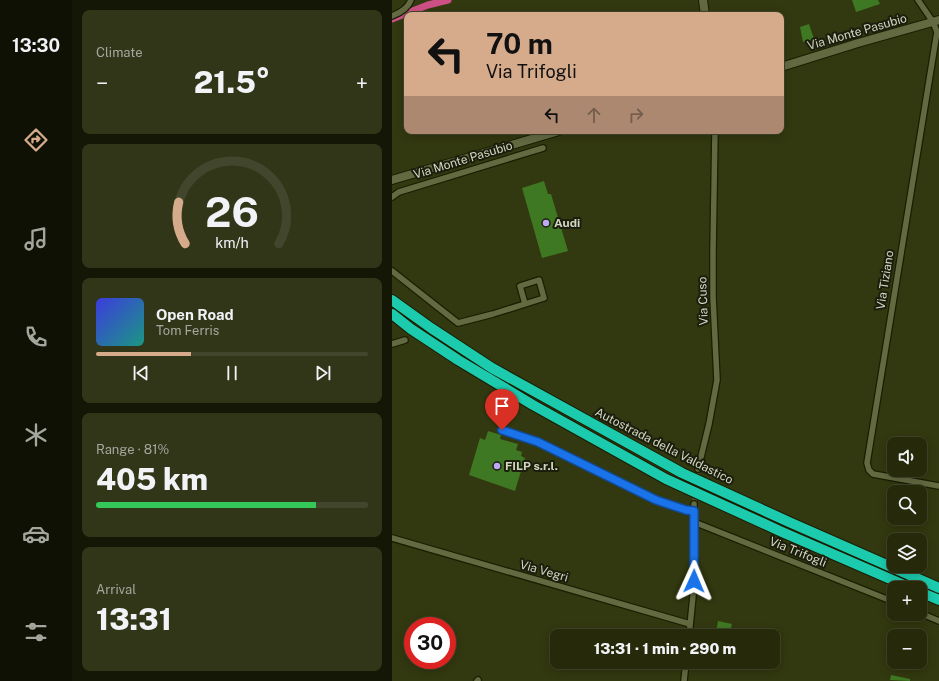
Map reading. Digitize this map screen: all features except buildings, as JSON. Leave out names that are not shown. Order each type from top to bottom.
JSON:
[{"type":"highway","name":"Autostrada della Valdastico","points":[[392,300],[539,409],[666,479],[895,581]]},
{"type":"highway","name":"Autostrada della Valdastico","points":[[392,314],[458,360],[488,372],[682,473],[939,588]]},
{"type":"highway","points":[[927,595],[939,600]]},
{"type":"main road","points":[[704,0],[705,12]]},
{"type":"main road","name":"Via Monte Pasubio","points":[[784,66],[936,21]]},
{"type":"main road","name":"Via Monte Pasubio","points":[[392,180],[549,134]]},
{"type":"street","points":[[392,16],[400,13],[409,5],[411,0]]},
{"type":"street","points":[[918,0],[936,21]]},
{"type":"street","name":"Via Tiziano","points":[[936,21],[937,32],[867,463],[869,470],[873,474],[939,486]]},
{"type":"street","name":"Via Cuso","points":[[698,469],[711,418],[717,380],[713,266],[715,134]]},
{"type":"street","name":"Via Monte Pasubio","points":[[392,197],[399,192],[543,148]]},
{"type":"street","points":[[392,271],[458,323],[525,304],[544,298],[539,280],[520,286],[525,304]]},
{"type":"street","points":[[392,344],[405,340]]},
{"type":"street","points":[[502,430],[538,442],[656,500],[686,510],[694,511]]},
{"type":"street","points":[[690,629],[693,596],[694,504]]},
{"type":"street","name":"Via Trifogli","points":[[694,522],[887,599]]},
{"type":"street","name":"Via Vegri","points":[[392,538],[690,624]]},
{"type":"street","points":[[927,616],[939,621]]},
{"type":"street","points":[[684,681],[685,669]]},
{"type":"waterway","points":[[410,12],[428,5],[448,0]]},
{"type":"waterway","points":[[392,19],[404,14]]},
{"type":"tunnel","points":[[694,504],[698,469]]},
{"type":"place","name":"Audi","points":[[546,223]]},
{"type":"place","name":"FILP s.r.l.","points":[[497,466]]},
{"type":"route","points":[[502,430],[538,442],[656,500],[686,510],[694,511],[694,581]]}]
